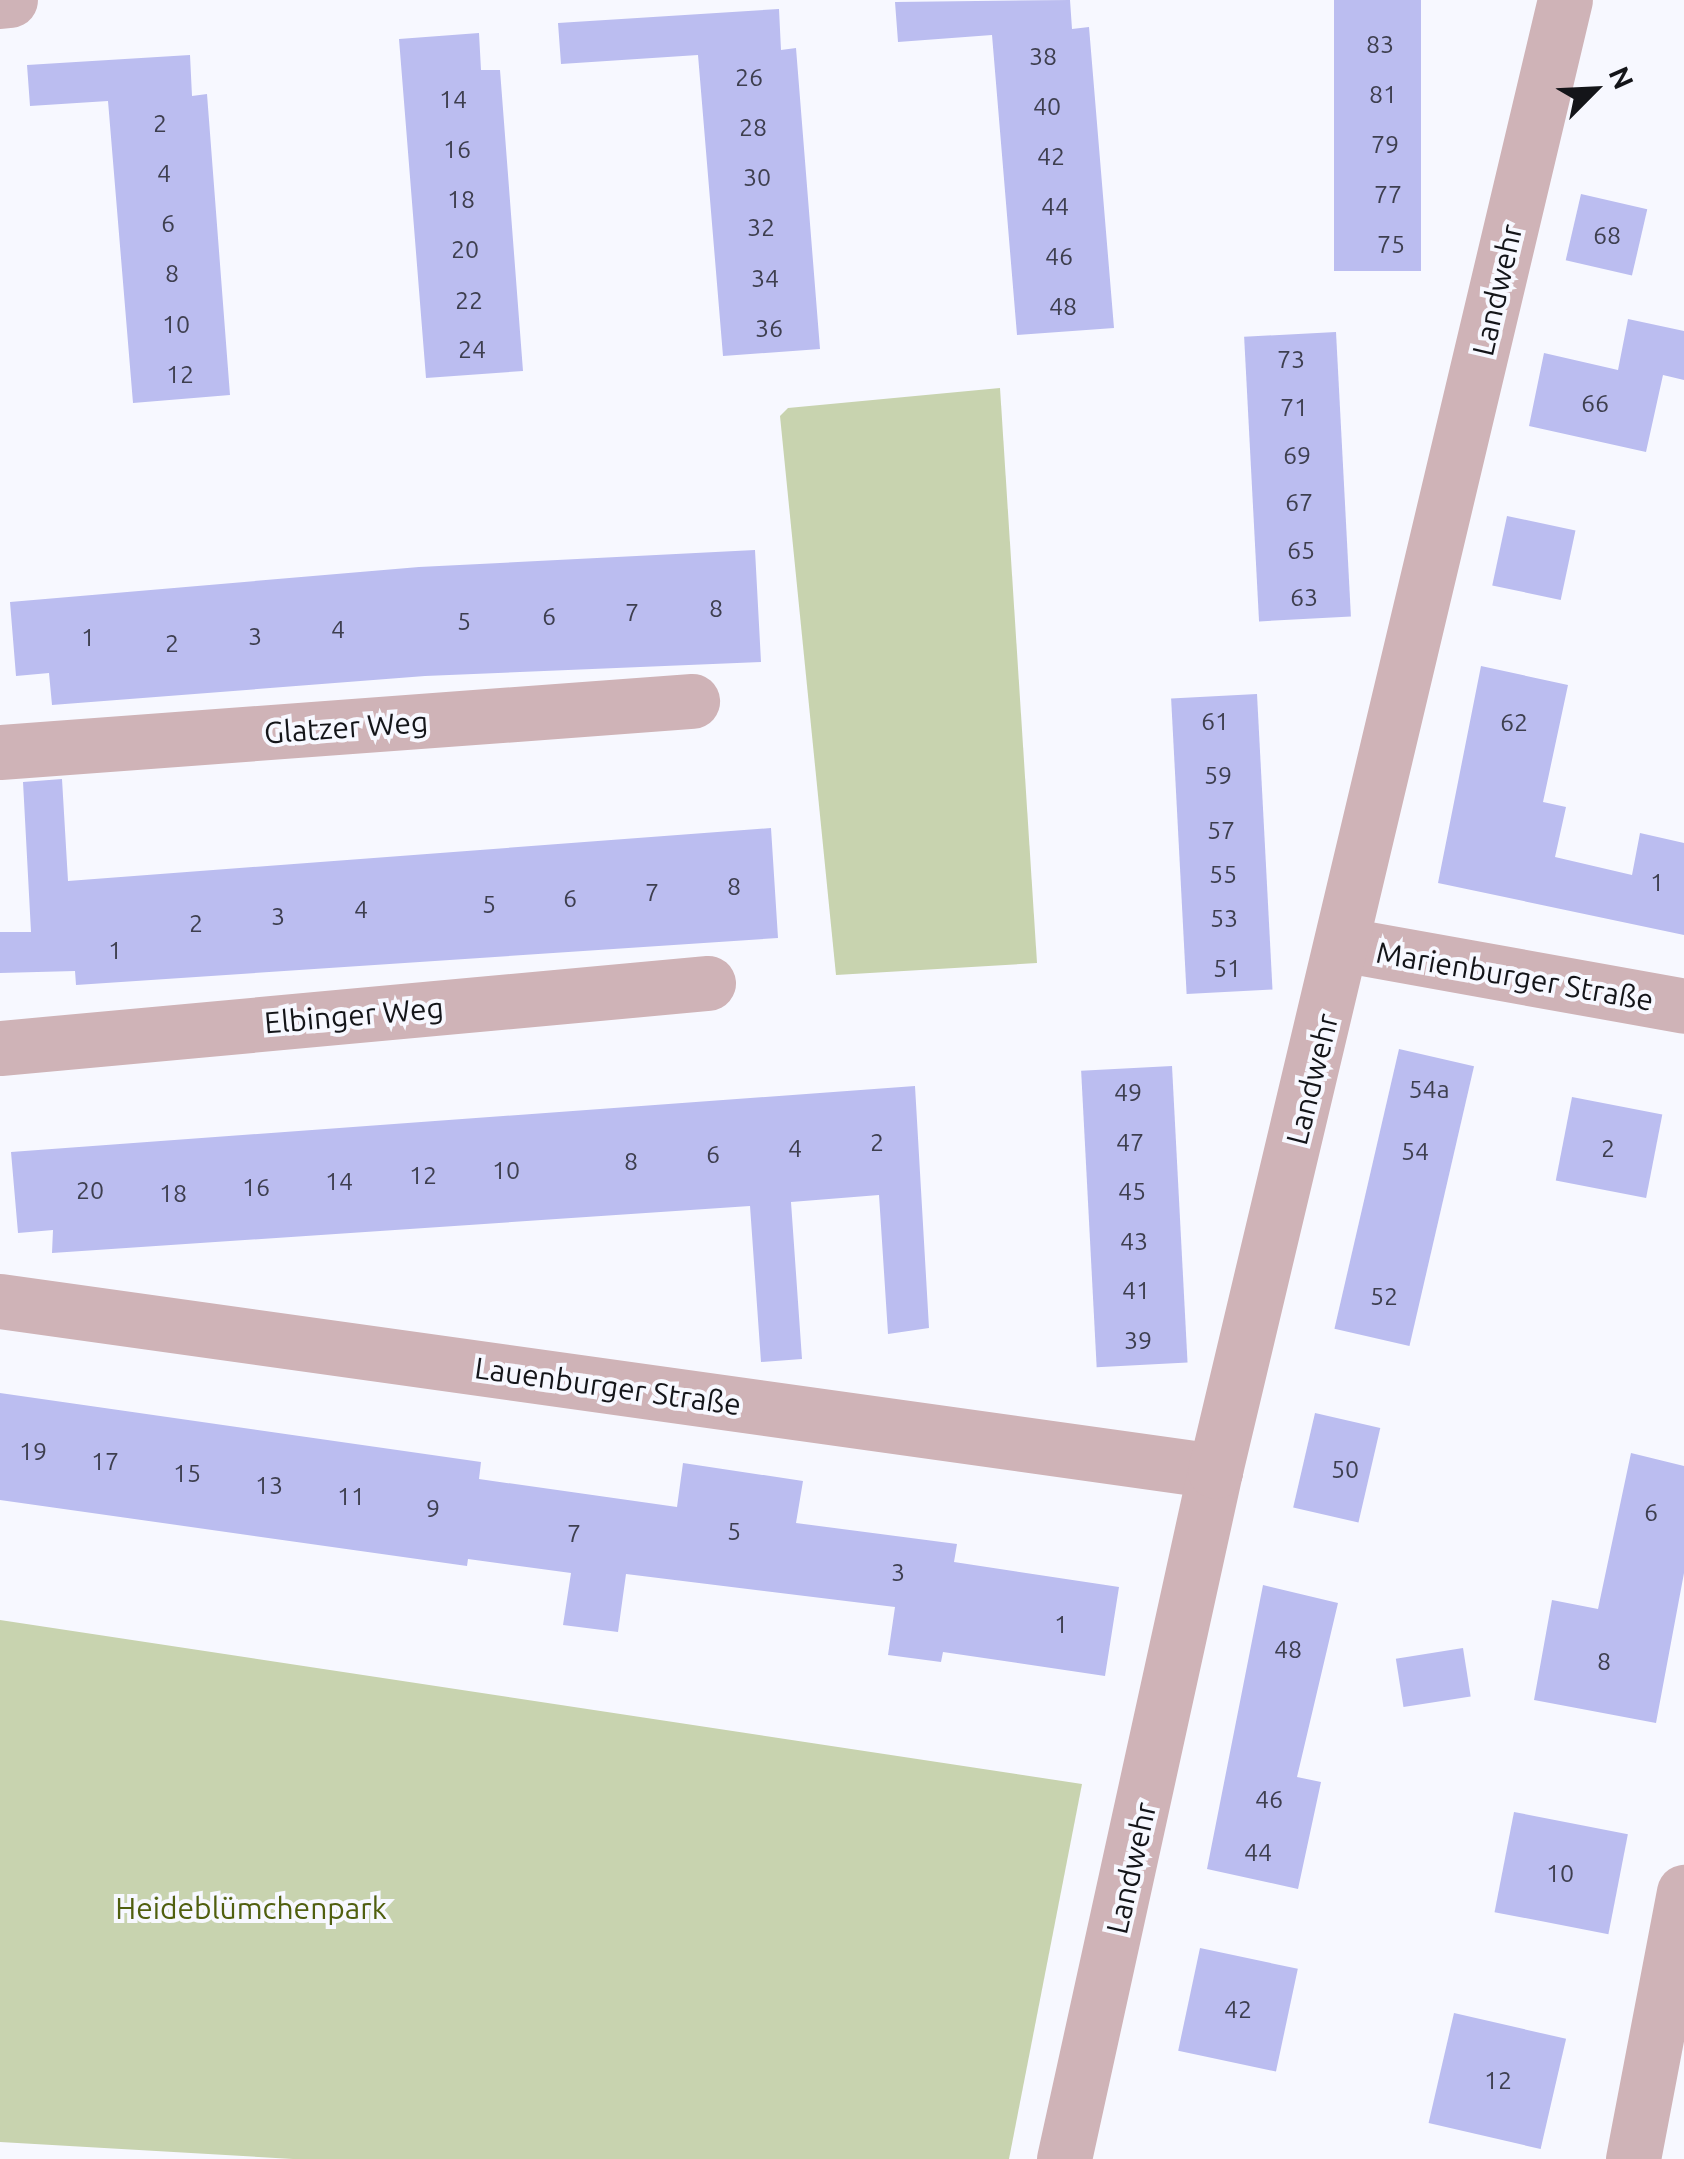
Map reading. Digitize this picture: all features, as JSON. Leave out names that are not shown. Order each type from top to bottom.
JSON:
[{"type":"street","points":[[0,0],[10,0]]},
{"type":"street","name":"Landwehr","points":[[1064,2159],[1215,1470],[1346,945],[1565,0]]},
{"type":"street","name":"Glatzer Weg","points":[[0,752],[692,701]]},
{"type":"street","name":"Marienburger Straße","points":[[1346,945],[1684,1006]]},
{"type":"street","name":"Elbinger Weg","points":[[0,1048],[708,983]]},
{"type":"street","name":"Lauenburger Straße","points":[[0,1301],[1215,1470]]},
{"type":"street","points":[[1633,2159],[1672,2000],[1684,1892]]},
{"type":"green space","points":[[1000,388],[1037,963],[836,975],[780,416],[788,408]]},
{"type":"green space","name":"Heideblümchenpark","points":[[0,1620],[1082,1784],[1009,2159],[293,2159],[0,2142]]},
{"type":"building","points":[[1070,0],[1072,29],[1089,27],[1114,328],[1017,335],[992,35],[898,42],[895,2]]},
{"type":"building","points":[[1334,0],[1421,0],[1421,271],[1334,271]]},
{"type":"building","points":[[779,9],[781,50],[796,48],[820,349],[723,356],[698,55],[561,64],[558,23]]},
{"type":"building","points":[[479,33],[481,70],[500,70],[523,371],[426,378],[399,39]]},
{"type":"building","points":[[190,55],[192,96],[207,94],[230,395],[133,403],[108,101],[30,106],[27,65]]},
{"type":"building","points":[[1581,194],[1647,209],[1632,276],[1566,260]]},
{"type":"building","points":[[1628,319],[1684,331],[1684,380],[1663,375],[1646,452],[1529,426],[1544,353],[1618,370]]},
{"type":"building","points":[[1336,332],[1351,617],[1259,621],[1244,337]]},
{"type":"building","points":[[1507,516],[1575,531],[1561,600],[1492,585]]},
{"type":"building","points":[[755,550],[761,662],[425,676],[52,705],[49,673],[16,676],[10,602],[419,567]]},
{"type":"building","points":[[1481,666],[1568,685],[1543,802],[1566,807],[1555,857],[1632,875],[1640,833],[1684,843],[1684,935],[1438,883]]},
{"type":"building","points":[[1257,694],[1272,990],[1187,994],[1171,699]]},
{"type":"building","points":[[62,779],[68,881],[771,828],[778,938],[76,985],[75,971],[0,973],[0,932],[31,932],[23,782]]},
{"type":"building","points":[[1399,1049],[1474,1066],[1409,1346],[1334,1329]]},
{"type":"building","points":[[1172,1066],[1188,1363],[1097,1367],[1081,1071]]},
{"type":"building","points":[[915,1086],[929,1328],[888,1334],[879,1195],[791,1202],[802,1359],[761,1362],[750,1206],[52,1253],[53,1230],[18,1233],[11,1152]]},
{"type":"building","points":[[1572,1097],[1662,1115],[1646,1198],[1556,1180]]},
{"type":"building","points":[[0,1393],[481,1462],[479,1479],[677,1507],[683,1463],[803,1481],[796,1523],[957,1544],[954,1562],[1119,1587],[1105,1676],[943,1652],[941,1662],[888,1655],[895,1607],[626,1574],[618,1632],[563,1625],[571,1573],[468,1559],[467,1566],[0,1500]]},
{"type":"building","points":[[1315,1413],[1380,1428],[1358,1523],[1293,1508]]},
{"type":"building","points":[[1631,1453],[1684,1466],[1684,1573],[1656,1723],[1534,1700],[1552,1600],[1598,1609]]},
{"type":"building","points":[[1263,1585],[1338,1603],[1297,1777],[1321,1782],[1298,1889],[1207,1869]]},
{"type":"building","points":[[1463,1648],[1471,1696],[1404,1707],[1396,1659]]},
{"type":"building","points":[[1514,1812],[1628,1834],[1608,1934],[1495,1912]]},
{"type":"building","points":[[1200,1948],[1298,1969],[1276,2071],[1178,2051]]},
{"type":"building","points":[[1454,2013],[1566,2039],[1541,2149],[1429,2123]]}]
